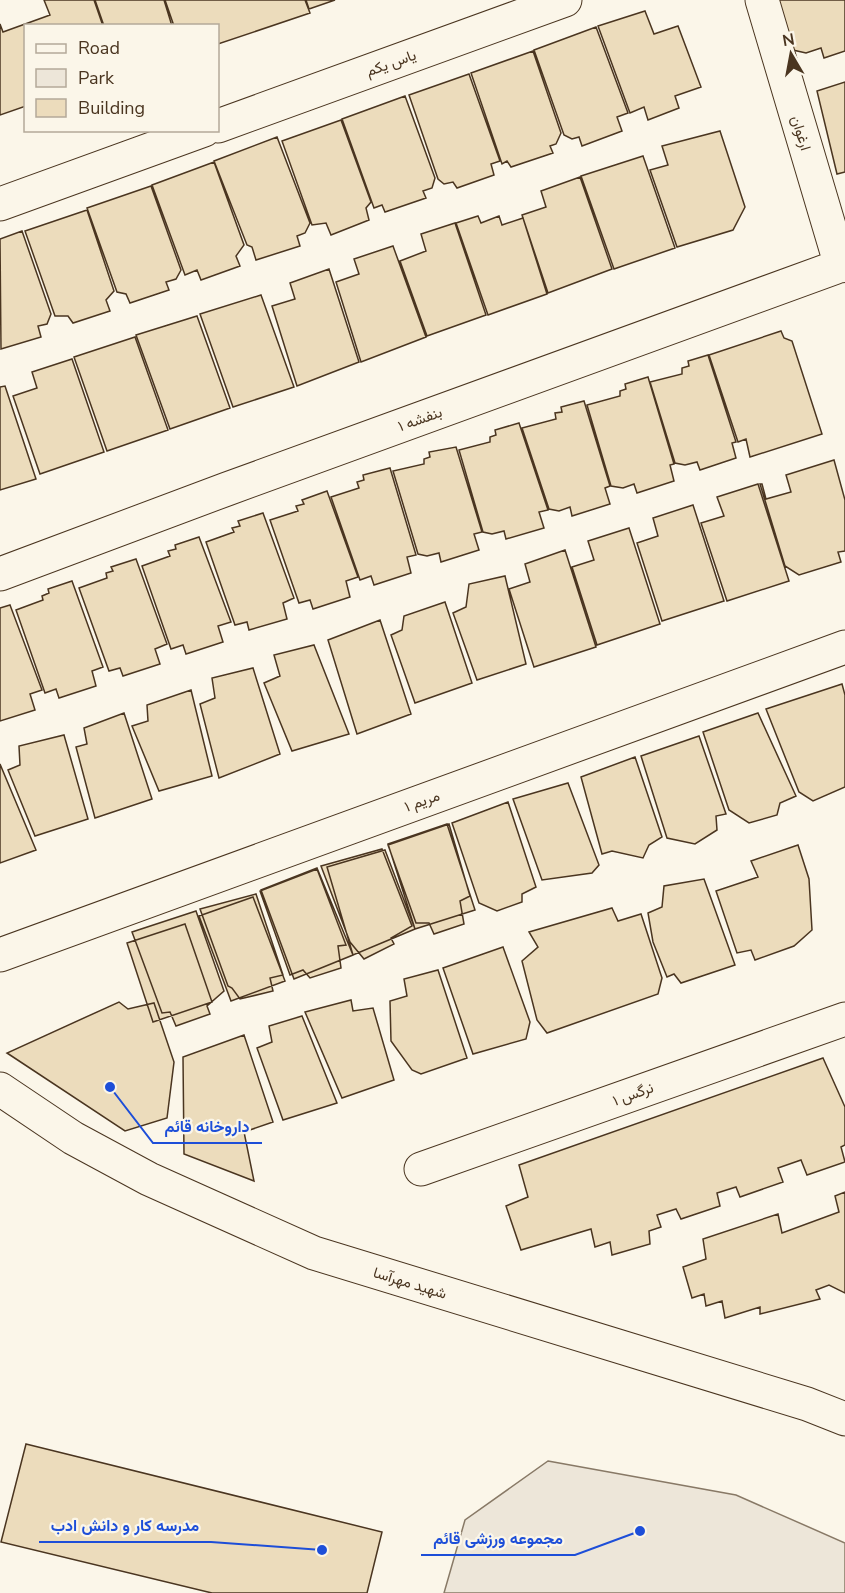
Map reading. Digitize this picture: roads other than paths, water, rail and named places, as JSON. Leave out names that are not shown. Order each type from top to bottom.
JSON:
[{"type":"street","name":"یاس یکم","points":[[219,126],[565,0]]},
{"type":"street","name":"ارغوان","points":[[762,0],[843,265]]},
{"type":"street","points":[[0,204],[198,132]]},
{"type":"street","name":"بنفشه ۱","points":[[0,574],[843,265]]},
{"type":"street","name":"مریم ۱","points":[[0,955],[845,647]]},
{"type":"street","name":"نرگس ۱","points":[[421,1169],[845,1019]]},
{"type":"street","name":"شهید مهرآسا","points":[[0,1089],[72,1138],[149,1179],[314,1253],[807,1404],[845,1419]]},
{"type":"street","points":[[807,1404],[845,1391]]},
{"type":"place","name":"داروخانه قائم","points":[[110,1087]]},
{"type":"place","name":"مجموعه ورزشی قائم","points":[[640,1531]]},
{"type":"place","name":"مدرسه کار و دانش ادب","points":[[322,1550]]}]
